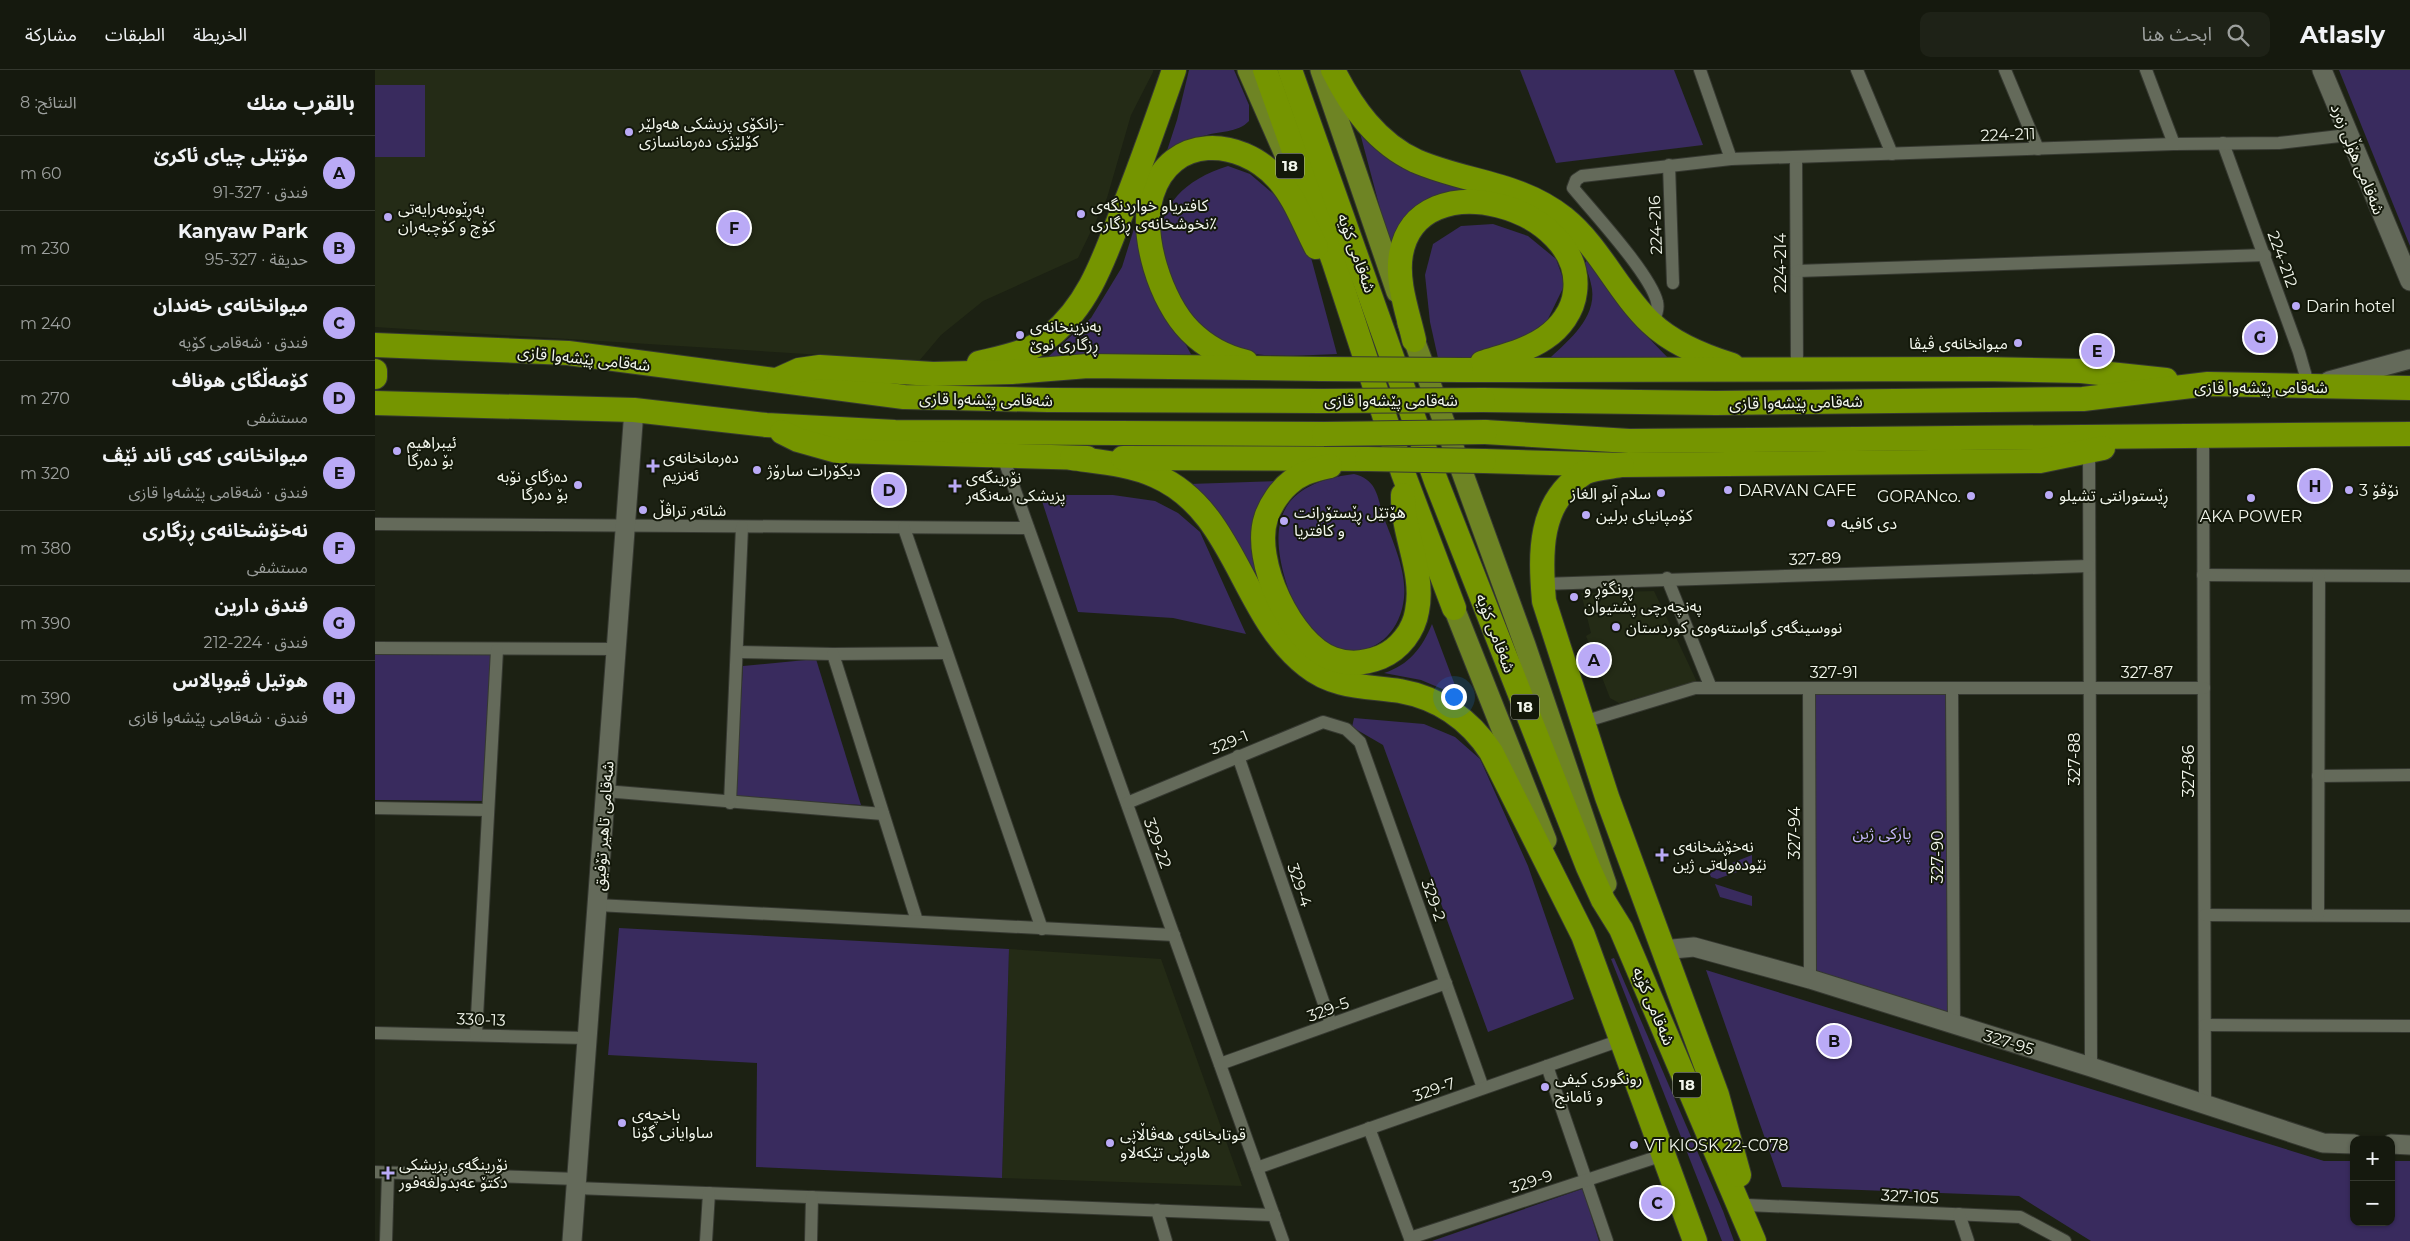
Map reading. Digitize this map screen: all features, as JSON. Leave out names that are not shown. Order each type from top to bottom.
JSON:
[{"type":"highway","points":[[933,374],[1013,355],[1032,348],[1049,337],[1078,308],[1100,268],[1143,162],[1174,70]]},
{"type":"highway","name":"شەقامی کۆیە","points":[[1265,70],[1334,262],[1403,473],[1454,608]]},
{"type":"highway","name":"شەقامی کۆیە","points":[[1290,70],[1436,480],[1588,867],[1603,900],[1621,929],[1753,1241]]},
{"type":"highway","points":[[1333,70],[1353,105],[1369,126],[1399,152],[1435,167],[1525,194],[1565,219],[1596,251],[1631,300],[1652,324],[1695,352],[1750,371]]},
{"type":"highway","points":[[1274,368],[1237,360],[1211,348],[1189,330],[1172,307],[1155,264],[1148,223],[1152,193],[1164,171],[1173,162],[1195,150],[1219,146],[1250,157],[1269,170],[1284,187],[1349,309]]},
{"type":"highway","points":[[1414,340],[1402,289],[1399,261],[1407,235],[1418,220],[1431,210],[1447,204],[1469,202],[1506,208],[1541,225],[1560,242],[1572,263],[1576,287],[1571,308],[1559,326],[1539,342],[1523,350],[1461,370]]},
{"type":"highway","name":"شەقامی پێشەوا قازی","points":[[375,345],[568,353],[904,397],[1048,400],[1483,400],[1716,403],[2083,399],[2208,384],[2410,388]]},
{"type":"highway","points":[[775,380],[799,370],[821,366],[933,374],[1012,372],[1088,366],[1461,370],[1750,371],[1797,369],[2081,371],[2208,384]]},
{"type":"highway","points":[[375,371],[375,377]]},
{"type":"highway","name":"شەقامی پێشەوا قازی","points":[[375,404],[634,410],[766,425],[895,432],[1324,434],[1485,432],[1629,441],[2139,438],[2410,434]]},
{"type":"highway","points":[[766,425],[798,440],[837,451],[1003,457],[1367,459],[1622,465],[2040,461],[2089,452],[2139,438]]},
{"type":"highway","points":[[1071,458],[1144,471],[1158,477],[1186,496],[1222,538],[1266,621],[1287,648],[1308,668],[1339,683],[1399,691],[1431,700],[1452,711],[1471,727],[1491,752],[1583,935]]},
{"type":"highway","points":[[1367,459],[1311,470],[1298,476],[1284,487],[1266,518],[1263,539],[1265,553],[1269,573],[1282,605],[1307,641],[1316,650],[1333,659],[1357,663],[1387,654],[1403,641],[1416,618],[1419,589],[1404,523],[1403,473]]},
{"type":"highway","points":[[1622,465],[1585,472],[1560,496],[1549,515],[1543,537],[1542,584],[1544,601],[1583,722],[1662,950],[1717,1095],[1747,1205],[1759,1241]]},
{"type":"highway","name":"شەقامی کۆیە","points":[[1583,935],[1695,1241]]},
{"type":"main road","name":"شەقامی کۆیە","points":[[1247,70],[1334,262]]},
{"type":"main road","name":"شەقامی کۆیە","points":[[1321,70],[1414,340],[1521,636],[1621,929]]},
{"type":"main road","name":"شەقامی کۆیە","points":[[1454,608],[1583,935]]},
{"type":"street","points":[[1700,70],[1731,159]]},
{"type":"street","points":[[1857,70],[1893,154]]},
{"type":"street","points":[[2005,70],[2038,149]]},
{"type":"street","points":[[2146,70],[2175,144]]},
{"type":"street","name":"شەقامی هۆڵی زەرد","points":[[2322,70],[2410,281]]},
{"type":"street","name":"224-211","points":[[1652,324],[1658,305],[1655,294],[1632,260],[1573,188],[1576,180],[1582,176],[1731,159],[2303,141],[2348,135]]},
{"type":"street","name":"224-212","points":[[2223,143],[2265,255],[2309,386]]},
{"type":"street","name":"224-214","points":[[1795,157],[1797,369]]},
{"type":"street","name":"224-216","points":[[1669,165],[1673,283]]},
{"type":"street","name":"شەقامی هۆڵی زەرد","points":[[2395,248],[2410,297]]},
{"type":"street","points":[[1797,271],[2265,255]]},
{"type":"street","points":[[2309,386],[2410,359]]},
{"type":"street","name":"شەقامی تاهیر تۆفیق","points":[[572,1241],[634,410]]},
{"type":"street","name":"327-86","points":[[2203,436],[2205,1105]]},
{"type":"street","name":"327-88","points":[[2089,452],[2091,1067]]},
{"type":"street","name":"329-22","points":[[1003,457],[1283,1241]]},
{"type":"street","points":[[375,524],[1028,528]]},
{"type":"street","points":[[730,803],[742,527]]},
{"type":"street","points":[[904,528],[1042,929]]},
{"type":"street","name":"327-89","points":[[1542,584],[1667,578],[2089,566]]},
{"type":"street","points":[[2203,575],[2410,576]]},
{"type":"street","points":[[2317,915],[2319,576]]},
{"type":"street","points":[[1667,578],[1711,688]]},
{"type":"street","points":[[375,648],[616,649]]},
{"type":"street","points":[[476,1036],[497,650]]},
{"type":"street","points":[[737,652],[833,654],[946,653]]},
{"type":"street","points":[[833,654],[917,921]]},
{"type":"street","name":"327-91","points":[[1583,722],[1695,688],[2090,688]]},
{"type":"street","name":"327-94","points":[[1809,688],[1810,979]]},
{"type":"street","name":"327-87","points":[[2090,688],[2204,688]]},
{"type":"street","name":"327-90","points":[[1952,689],[1954,1025]]},
{"type":"street","name":"329-1","points":[[1127,802],[1323,722],[1346,729]]},
{"type":"street","name":"329-2","points":[[1346,729],[1360,742],[1483,1088]]},
{"type":"street","name":"329-4","points":[[1238,756],[1331,1024]]},
{"type":"street","points":[[2318,776],[2410,775]]},
{"type":"street","points":[[605,791],[730,803],[883,814]]},
{"type":"street","points":[[375,808],[488,810]]},
{"type":"street","points":[[597,905],[1174,935]]},
{"type":"street","points":[[2205,915],[2410,916]]},
{"type":"street","name":"327-95","points":[[1662,950],[1694,947],[1810,979],[2091,1067],[2323,1143],[2350,1144]]},
{"type":"street","name":"329-5","points":[[1220,1064],[1446,983]]},
{"type":"street","points":[[2205,1025],[2410,1026]]},
{"type":"street","name":"330-13","points":[[375,1033],[587,1038]]},
{"type":"street","name":"329-7","points":[[1257,1168],[1621,1040]]},
{"type":"street","points":[[1547,1066],[1607,1241]]},
{"type":"street","points":[[1369,1128],[1410,1239]]},
{"type":"street","points":[[2395,1144],[2410,1145]]},
{"type":"street","name":"329-9","points":[[1410,1239],[1663,1155]]},
{"type":"street","points":[[375,1172],[709,1193],[1274,1215]]},
{"type":"street","points":[[385,1241],[388,1173]]},
{"type":"street","points":[[706,1241],[709,1193]]},
{"type":"street","points":[[811,1241],[812,1197]]},
{"type":"street","name":"327-105","points":[[1747,1205],[2020,1217],[2065,1241]]},
{"type":"street","points":[[1157,1210],[1167,1241]]},
{"type":"street","points":[[1959,1214],[1967,1241]]},
{"type":"shaded area","points":[[375,70],[1153,70],[1153,72],[1131,115],[1107,198],[1078,258],[983,301],[941,335],[919,361],[375,327]]},
{"type":"shaded area","points":[[1654,591],[1697,682],[1619,703],[1610,698],[1586,636],[1591,633],[1581,593]]},
{"type":"shaded area","points":[[1009,949],[1161,959],[1242,1186],[1002,1178]]},
{"type":"green space","points":[[1189,70],[1234,70],[1249,105],[1249,121],[1234,130],[1197,138],[1162,166],[1177,120]]},
{"type":"green space","points":[[1520,70],[1674,70],[1703,145],[1556,163]]},
{"type":"green space","points":[[2339,70],[2410,70],[2410,246]]},
{"type":"green space","points":[[375,85],[425,85],[425,157],[375,157]]},
{"type":"green space","points":[[1360,133],[1460,184],[1461,190],[1427,200],[1403,220],[1390,246]]},
{"type":"green space","points":[[1228,166],[1250,174],[1277,197],[1306,239],[1337,354],[1275,356],[1243,352],[1229,348],[1204,332],[1188,314],[1179,300],[1165,271],[1161,251],[1161,232],[1165,215],[1174,199],[1188,186],[1206,175]]},
{"type":"green space","points":[[1138,216],[1154,287],[1192,356],[1049,356],[1091,318],[1122,267]]},
{"type":"green space","points":[[1493,224],[1528,236],[1556,259],[1565,284],[1547,321],[1525,337],[1482,357],[1438,358],[1430,322],[1425,275],[1433,244],[1461,226]]},
{"type":"green space","points":[[1589,258],[1633,322],[1672,362],[1551,357],[1580,328],[1590,309],[1592,289],[1585,263]]},
{"type":"green space","points":[[1354,474],[1368,480],[1378,496],[1399,557],[1404,598],[1400,614],[1393,628],[1384,639],[1372,647],[1359,650],[1345,650],[1331,644],[1317,634],[1294,603],[1280,559],[1278,539],[1281,521],[1287,507],[1297,495],[1311,485]]},
{"type":"green space","points":[[1280,481],[1258,577],[1225,521],[1189,484]]},
{"type":"green space","points":[[1044,495],[1113,495],[1155,501],[1178,513],[1200,532],[1246,634],[1173,618],[1078,612],[1041,498]]},
{"type":"green space","points":[[1432,624],[1459,696],[1421,680],[1384,673],[1401,665],[1414,654],[1424,641]]},
{"type":"green space","points":[[375,652],[492,654],[484,801],[375,800]]},
{"type":"green space","points":[[816,659],[861,805],[735,797],[743,666]]},
{"type":"green space","name":"پارکی ژین","points":[[1814,693],[1947,693],[1950,1016],[1815,972]]},
{"type":"green space","points":[[1354,718],[1424,724],[1455,737],[1480,759],[1528,866],[1574,999],[1488,1032],[1383,745],[1352,727]]},
{"type":"green space","points":[[1752,855],[1752,867],[1717,879],[1711,877],[1709,872]]},
{"type":"green space","points":[[1715,884],[1752,896],[1752,906],[1720,897]]},
{"type":"green space","points":[[619,928],[1009,949],[1002,1178],[756,1167],[757,1063],[608,1055]]},
{"type":"green space","points":[[1614,958],[1723,1211],[1734,1241],[1722,1241],[1611,959]]},
{"type":"green space","points":[[1706,970],[2324,1161],[2350,1161],[2350,1226],[2395,1226],[2395,1161],[2410,1161],[2410,1241],[2091,1241],[2019,1196],[1782,1187]]},
{"type":"green space","points":[[1582,1189],[1599,1241],[1432,1241]]},
{"type":"place","name":"زانکۆی پزیشکی هەولێر- کۆلێژی دەرمانسازی","points":[[629,132]]},
{"type":"place","name":"كافتریاو خواردنگەی نخوشخانەی ڕزگاری٪","points":[[1081,214]]},
{"type":"place","name":"بەڕێوەبەرایەتی کۆچ و کۆچبەران","points":[[388,217]]},
{"type":"place","name":"نەخۆشخانەی ڕزگاری","points":[[734,228]]},
{"type":"place","name":"Darin hotel","points":[[2296,306]]},
{"type":"place","name":"بەنزینخانەی ڕزگاری نوێ","points":[[1020,335]]},
{"type":"place","name":"فندق دارين","points":[[2260,337]]},
{"type":"place","name":"میوانخانەی ڤیڤا","points":[[2018,343]]},
{"type":"place","name":"میوانخانەی کەی ئاند ئێڤ","points":[[2097,351]]},
{"type":"place","name":"ئیبراهیم بۆ دەرگا","points":[[397,451]]},
{"type":"place","name":"دەرمانخانەی ئەنزیم","points":[[653,466]]},
{"type":"place","name":"دیکۆرات سارۆژ","points":[[757,470]]},
{"type":"place","name":"دەزگای نۆبە بۆ دەرگا","points":[[578,485]]},
{"type":"place","name":"نۆرینگەی پزیشکی سەنگەر","points":[[955,486]]},
{"type":"place","name":"هوتیل ڤیوپالاس","points":[[2315,486]]},
{"type":"place","name":"کۆمەڵگای هوناف","points":[[889,490]]},
{"type":"place","name":"DARVAN CAFE","points":[[1728,490]]},
{"type":"place","name":"نۆڤۆ 3","points":[[2349,490]]},
{"type":"place","name":"سلام آبو الغاز","points":[[1661,493]]},
{"type":"place","name":"ڕێستورانتی تشیلو","points":[[2049,495]]},
{"type":"place","name":"GORANco.","points":[[1971,496]]},
{"type":"place","name":"AKA POWER","points":[[2251,498]]},
{"type":"place","name":"شاتەر تراڤڵ","points":[[643,510]]},
{"type":"place","name":"کۆمپانیای برلین","points":[[1586,515]]},
{"type":"place","name":"هۆتێل ڕێستۆرانت و کافتریا","points":[[1284,521]]},
{"type":"place","name":"دى كافيه","points":[[1831,523]]},
{"type":"place","name":"ڕونگۆڕ و پەنچەرچی پشتیوان","points":[[1574,597]]},
{"type":"place","name":"نووسینگەی گواستنەوەی کوردستان","points":[[1616,627]]},
{"type":"place","name":"مۆتێلی چیای ئاکرێ","points":[[1594,660]]},
{"type":"place","name":"نەخۆشخانەی نێودەوڵەتی ژین","points":[[1662,855]]},
{"type":"place","name":"Kanyaw Park","points":[[1834,1041]]},
{"type":"place","name":"رونگورى كيفى و ئامانج","points":[[1545,1087]]},
{"type":"place","name":"باخچەی ساوایانی گۆنا","points":[[622,1123]]},
{"type":"place","name":"قوتابخانەی هەڤاڵانی هاوڕێی تێکەڵاو","points":[[1110,1143]]},
{"type":"place","name":"VT KIOSK 22-C078","points":[[1634,1145]]},
{"type":"place","name":"نۆرینگەی پزیشکی دکتۆ عەبدولغەفور","points":[[388,1173]]},
{"type":"place","name":"میوانخانەی خەندان","points":[[1657,1203]]}]
